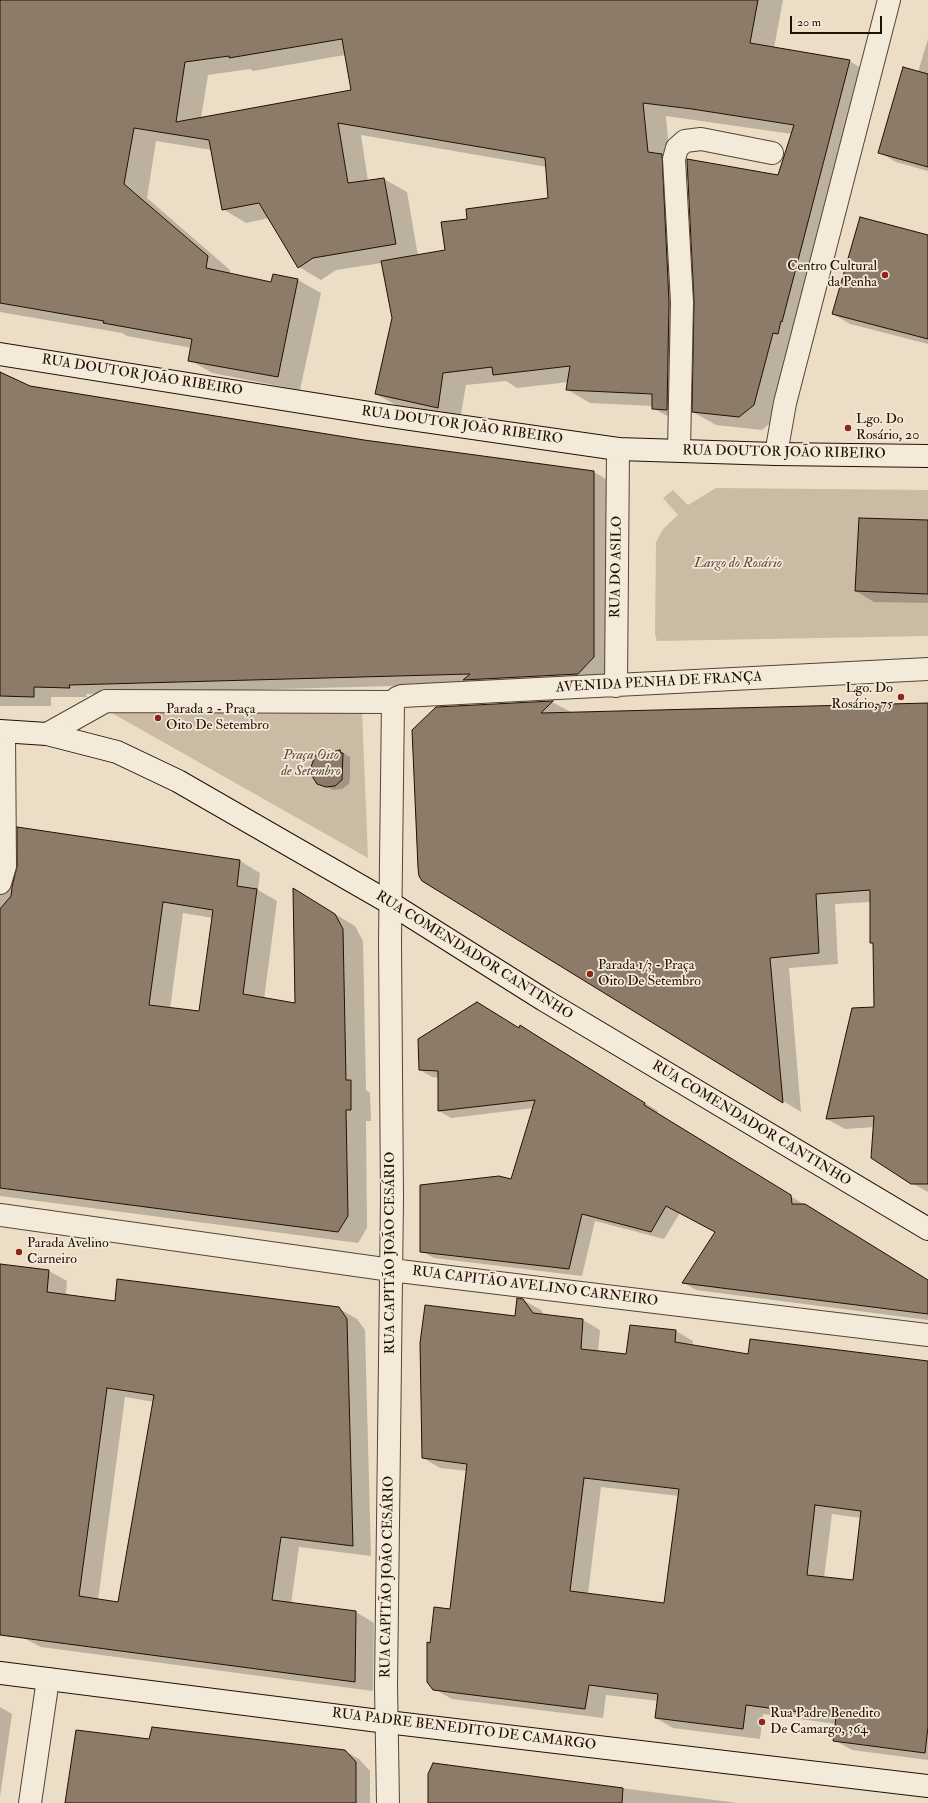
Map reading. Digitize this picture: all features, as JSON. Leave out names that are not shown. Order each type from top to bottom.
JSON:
[{"type":"street","points":[[776,454],[786,403],[890,0]]},
{"type":"street","points":[[679,450],[682,302],[674,159],[676,148],[685,141],[701,139],[772,153]]},
{"type":"street","name":"RUA DOUTOR JOÃO RIBEIRO","points":[[0,354],[389,416],[618,449],[776,454],[928,456]]},
{"type":"street","name":"RUA DO ASILO","points":[[616,686],[618,449]]},
{"type":"street","name":"AVENIDA PENHA DE FRANÇA","points":[[47,734],[106,701],[393,702],[402,696],[616,686],[928,668]]},
{"type":"street","name":"RUA CAPITÃO JOÃO CESÁRIO","points":[[388,1803],[387,1722],[391,1270],[390,903],[393,702]]},
{"type":"street","points":[[0,883],[5,866],[2,731]]},
{"type":"street","name":"RUA COMENDADOR CANTINHO","points":[[2,731],[47,734],[117,752],[178,781],[390,903],[544,1000],[928,1229]]},
{"type":"street","name":"RUA CAPITÃO AVELINO CARNEIRO","points":[[0,1215],[391,1270],[928,1335]]},
{"type":"street","name":"RUA PADRE BENEDITO DE CAMARGO","points":[[0,1672],[387,1722],[928,1786]]},
{"type":"street","points":[[30,1803],[48,1679]]},
{"type":"green space","name":"Largo do Rosário","points":[[716,488],[928,490],[928,636],[657,641],[655,634],[656,542],[663,529],[678,515],[663,498],[673,490],[688,505]]},
{"type":"green space","name":"Praça Oito de Setembro","points":[[362,710],[368,858],[110,712]]},
{"type":"building","points":[[0,0],[758,0],[750,43],[850,60],[782,322],[781,321],[778,334],[773,333],[754,405],[739,417],[692,412],[694,301],[687,159],[778,175],[794,125],[692,109],[643,103],[648,152],[662,154],[669,302],[667,410],[652,409],[652,394],[566,390],[570,366],[493,375],[492,367],[443,373],[438,408],[375,394],[392,318],[381,261],[445,250],[441,222],[467,219],[466,209],[548,198],[545,158],[338,123],[348,183],[384,178],[396,244],[313,258],[298,268],[259,203],[222,210],[209,140],[134,128],[124,184],[208,256],[206,268],[271,282],[273,274],[298,279],[278,377],[188,361],[192,339],[103,323],[104,321],[0,303]],"holes":[[[342,39],[351,90],[176,122],[185,62],[229,56],[229,58]]]},
{"type":"building","points":[[903,67],[928,74],[928,167],[878,153]]},
{"type":"building","name":"Centro Cultural da Penha","points":[[860,217],[928,235],[928,339],[832,314]]},
{"type":"building","points":[[0,372],[30,386],[364,440],[594,471],[594,657],[578,674],[463,680],[470,674],[69,685],[70,688],[34,687],[34,697],[0,696]]},
{"type":"building","points":[[859,518],[928,520],[928,594],[855,591]]},
{"type":"building","points":[[553,701],[541,713],[928,703],[928,1184],[911,1184],[871,1158],[874,1116],[826,1119],[852,1008],[874,1007],[873,943],[870,943],[870,890],[816,894],[819,953],[770,958],[783,1103],[422,881],[419,876],[418,868],[412,730],[436,707]]},
{"type":"building","points":[[340,750],[341,753],[343,753],[342,780],[335,786],[326,787],[317,784],[312,776],[311,767],[315,756]]},
{"type":"building","points":[[17,827],[240,860],[237,886],[257,889],[243,994],[295,1003],[293,888],[335,914],[343,929],[346,1080],[351,1080],[351,1110],[346,1110],[348,1216],[338,1232],[0,1188],[0,909],[11,896],[17,866]],"holes":[[[163,902],[213,910],[199,1011],[149,1005]]]},
{"type":"building","points":[[477,1002],[519,1028],[520,1025],[645,1103],[644,1105],[791,1195],[792,1204],[805,1204],[928,1280],[928,1314],[682,1283],[715,1232],[666,1206],[651,1232],[582,1214],[569,1269],[420,1252],[420,1185],[499,1176],[511,1179],[535,1100],[438,1111],[438,1071],[419,1070],[418,1039]]},
{"type":"building","points":[[0,1264],[49,1270],[47,1292],[115,1301],[117,1279],[339,1307],[347,1319],[353,1546],[281,1537],[272,1600],[356,1611],[355,1682],[0,1635]],"holes":[[[107,1388],[154,1395],[118,1602],[79,1596]]]},
{"type":"building","points":[[517,1298],[523,1299],[533,1313],[583,1319],[581,1349],[626,1354],[630,1325],[676,1330],[675,1342],[748,1354],[750,1339],[928,1361],[928,1727],[925,1753],[833,1741],[836,1717],[746,1705],[743,1729],[655,1718],[658,1694],[589,1685],[585,1709],[433,1690],[427,1682],[427,1642],[430,1643],[434,1607],[450,1609],[467,1464],[422,1458],[420,1343],[425,1305],[515,1316]],"holes":[[[584,1478],[679,1489],[664,1603],[570,1591]],[[815,1505],[861,1511],[853,1580],[807,1575]]]},
{"type":"building","points":[[152,1727],[345,1750],[356,1762],[356,1803],[65,1803],[76,1730],[149,1739]]},
{"type":"building","points":[[433,1763],[623,1788],[622,1803],[428,1803],[428,1774]]},
{"type":"place","name":"Centro Cultural da Penha","points":[[885,275]]},
{"type":"place","name":"Lgo. Do Rosário, 20","points":[[848,428]]},
{"type":"place","name":"Lgo. Do Rosário, 75","points":[[901,697]]},
{"type":"place","name":"Parada 2 - Praça Oito De Setembro","points":[[158,718]]},
{"type":"place","name":"Parada 1/3 - Praça Oito De Setembro","points":[[590,974]]},
{"type":"place","name":"Parada Avelino Carneiro","points":[[19,1252]]},
{"type":"place","name":"Rua Padre Benedito De Camargo, 364","points":[[762,1722]]}]
